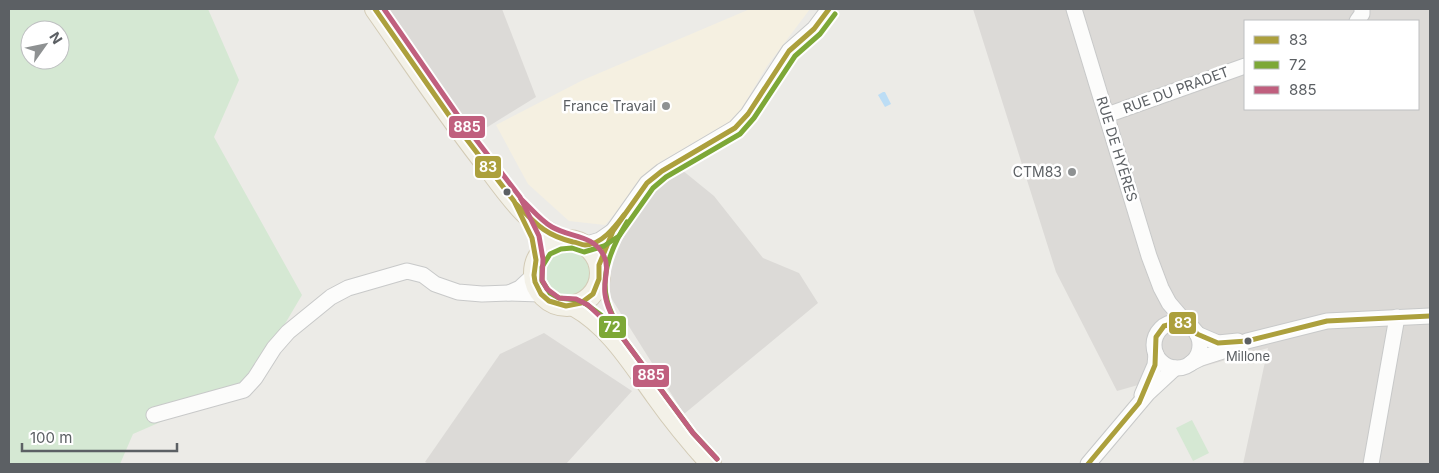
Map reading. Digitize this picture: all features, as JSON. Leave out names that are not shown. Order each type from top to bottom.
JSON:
[{"type":"main road","points":[[375,9],[455,124],[514,201],[544,230],[564,240]]},
{"type":"main road","points":[[514,201],[530,233],[535,282],[541,294],[557,305],[574,306],[588,299],[597,288],[600,279],[599,265],[594,254],[584,245],[571,240],[556,242],[544,249],[535,268]]},
{"type":"main road","points":[[597,288],[600,305],[617,342]]},
{"type":"main road","points":[[574,306],[592,318],[617,342],[687,438],[711,464]]},
{"type":"street","points":[[599,265],[613,230],[647,183],[662,171],[735,128],[748,114],[789,51],[814,29],[829,9]]},
{"type":"street","name":"RUE DE HYÈRES","points":[[1074,9],[1149,256],[1169,303],[1192,329]]},
{"type":"street","name":"RUE DU PRADET","points":[[1106,115],[1244,66]]},
{"type":"street","points":[[584,245],[600,240],[613,230]]},
{"type":"street","points":[[509,293],[520,288],[535,268]]},
{"type":"street","points":[[154,415],[244,390],[256,378],[274,348],[288,332],[331,297],[348,288],[407,271],[423,274],[435,284],[458,292],[541,294]]},
{"type":"street","name":"RUE DE HYÈRES","points":[[1159,332],[1162,323],[1161,288]]},
{"type":"street","points":[[1088,464],[1138,403],[1176,368],[1247,341],[1327,321],[1430,316]]},
{"type":"street","points":[[1371,464],[1397,317]]},
{"type":"street","points":[[1138,403],[1155,365],[1155,342],[1164,326],[1179,322],[1218,342],[1247,341]]},
{"type":"street","points":[[1191,363],[1199,353],[1200,340],[1192,329]]},
{"type":"street","points":[[1156,354],[1164,363],[1176,368]]},
{"type":"shaded area","points":[[384,9],[502,9],[536,97],[473,136]]},
{"type":"shaded area","points":[[750,9],[810,9],[767,66],[736,118],[660,162],[605,225],[569,221],[528,184],[496,125],[583,80]]},
{"type":"shaded area","points":[[973,9],[1430,9],[1430,464],[1243,464],[1268,348],[1117,391],[1056,272]]},
{"type":"shaded area","points":[[682,170],[714,196],[763,258],[799,273],[818,303],[684,414],[608,293],[610,252],[646,198]]},
{"type":"shaded area","points":[[544,333],[632,391],[566,464],[429,464],[425,462],[500,354]]},
{"type":"green space","points":[[9,9],[208,9],[239,80],[214,137],[302,295],[250,383],[133,434],[120,464],[9,464]]},
{"type":"green space","points":[[567,240],[580,243],[590,250],[597,260],[600,273],[597,286],[590,296],[580,303],[567,306],[554,303],[544,296],[537,286],[534,273],[537,260],[544,250],[554,243]]},
{"type":"green space","points":[[1192,420],[1209,453],[1193,461],[1176,428]]},
{"type":"water","points":[[885,92],[891,104],[885,107],[878,95]]},
{"type":"transit line","name":"83","points":[[375,9],[455,124],[514,201],[532,238],[536,260],[535,282],[541,294],[549,301],[566,306],[581,303],[593,294],[599,279],[599,265],[613,231],[647,183],[662,171],[735,128],[748,114],[789,51],[814,29],[829,9]]},
{"type":"transit line","name":"885","points":[[384,9],[461,120],[520,197],[539,236],[543,259],[542,280],[547,289],[559,298],[576,299],[588,305],[622,337],[693,433],[717,459]]},
{"type":"transit line","name":"72","points":[[717,459],[693,433],[622,337],[601,315],[586,304],[577,300],[559,298],[550,293],[542,281],[542,267],[550,254],[561,249],[572,248],[584,252],[604,246],[619,236],[653,188],[666,177],[740,134],[754,118],[795,56],[820,34],[835,14]]},
{"type":"transit line","name":"885","points":[[521,199],[552,227],[588,240],[599,249],[606,261],[606,300],[623,337]]},
{"type":"transit line","name":"83","points":[[516,204],[535,223],[548,232],[584,245],[602,239],[624,215]]},
{"type":"transit line","name":"72","points":[[623,337],[608,305],[605,280],[609,260],[627,222]]},
{"type":"transit line","name":"83","points":[[1088,464],[1139,403],[1155,365],[1156,337],[1164,326],[1179,322],[1187,324],[1197,334],[1218,343],[1247,341],[1327,321],[1430,316]]},
{"type":"place","name":"France Travail","points":[[666,106]]},
{"type":"place","name":"CTM83","points":[[1072,172]]},
{"type":"place","name":"Millone","points":[[1248,341]]}]
